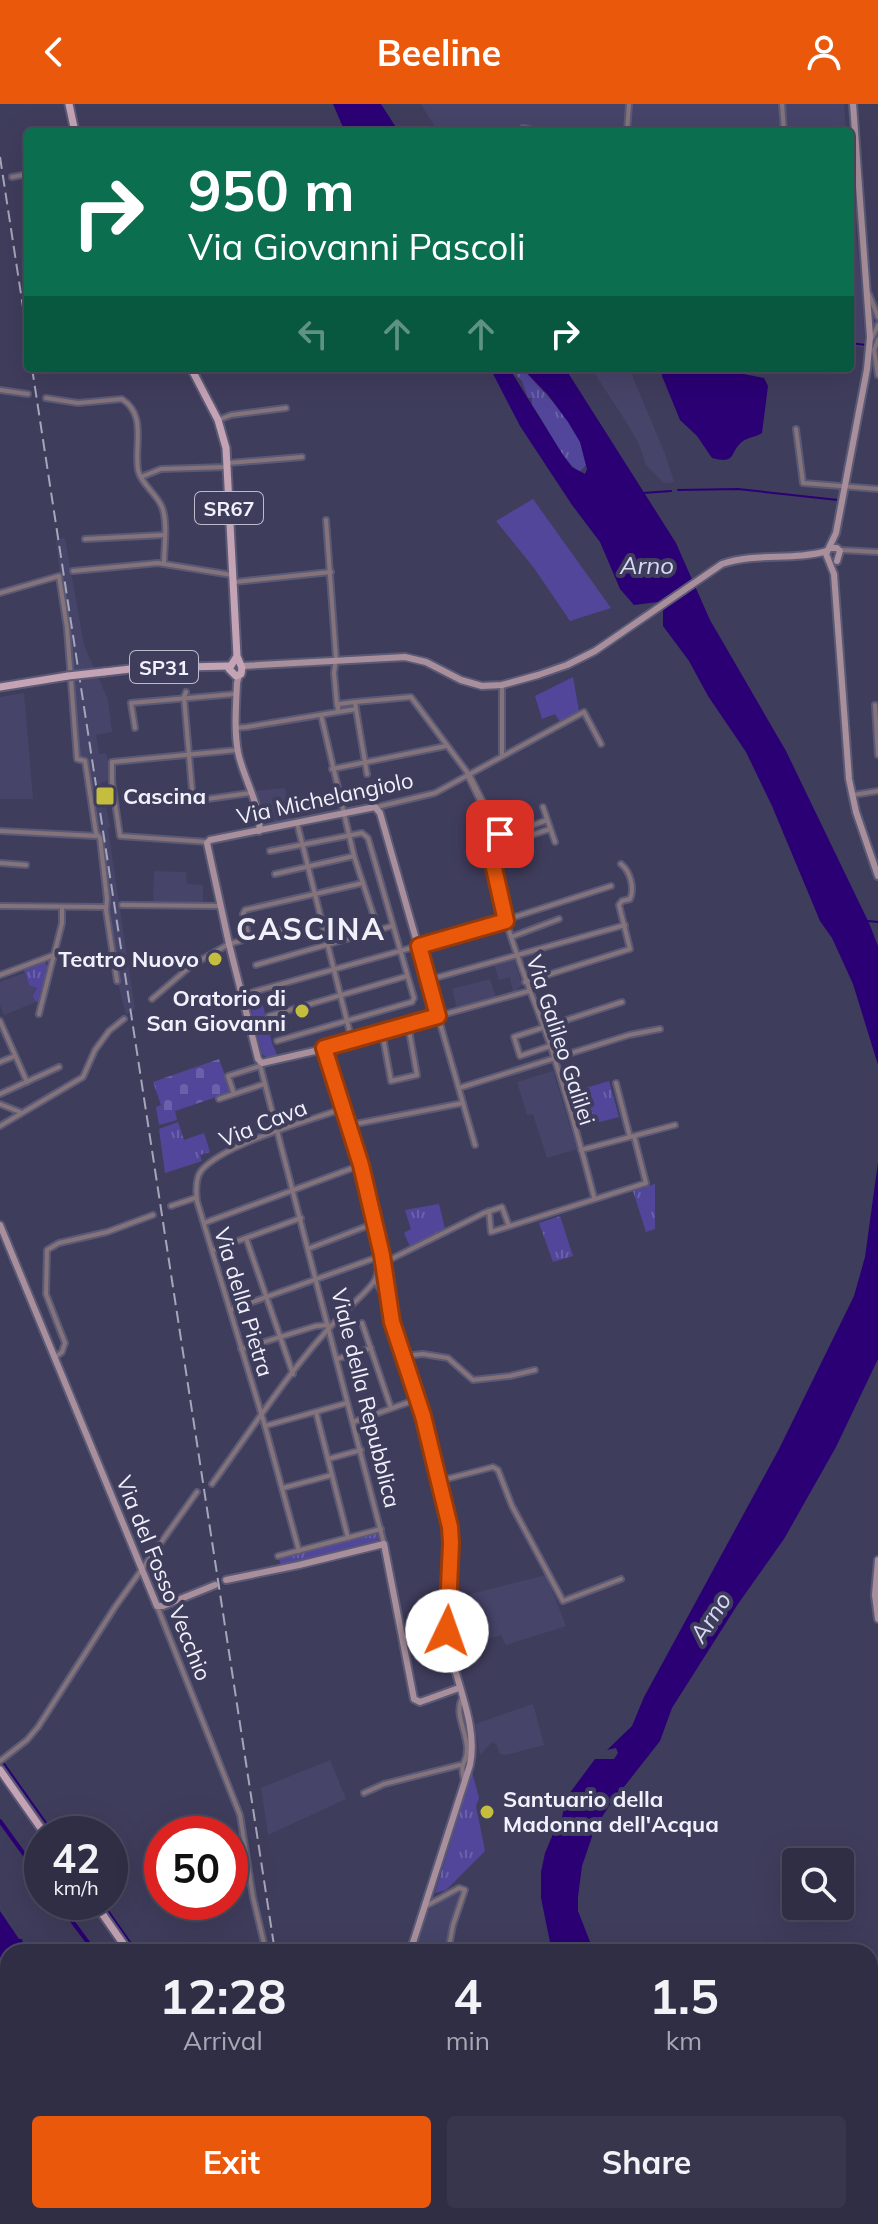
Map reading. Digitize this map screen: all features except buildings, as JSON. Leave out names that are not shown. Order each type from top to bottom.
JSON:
[{"type":"main road","points":[[69,104],[74,128]]},
{"type":"main road","points":[[853,104],[868,288],[876,322],[836,533],[828,549],[828,559],[834,574],[852,795],[878,876]]},
{"type":"main road","name":"SR67","points":[[193,372],[218,420],[228,465],[237,750],[260,820],[259,831]]},
{"type":"main road","points":[[834,574],[839,549],[836,533]]},
{"type":"main road","points":[[235,669],[409,657],[468,683],[497,686],[567,665],[620,634],[722,564],[740,559],[811,555],[839,549]]},
{"type":"main road","points":[[811,555],[838,560]]},
{"type":"main road","name":"SP31","points":[[0,687],[147,668],[235,669]]},
{"type":"main road","points":[[208,842],[242,995],[260,1063],[266,1064],[438,1016],[377,807]]},
{"type":"main road","name":"Via Michelangiolo","points":[[208,842],[377,807]]},
{"type":"main road","points":[[260,820],[273,828]]},
{"type":"main road","points":[[324,1048],[361,1165],[375,1223],[388,1303],[439,1481],[451,1539],[447,1631],[472,1746],[465,1782],[411,1944]]},
{"type":"main road","name":"Via del Fosso Vecchio","points":[[0,1225],[157,1606]]},
{"type":"main road","points":[[226,1580],[384,1544]]},
{"type":"main road","name":"Viale della Repubblica","points":[[384,1544],[414,1701],[420,1702],[459,1688]]},
{"type":"main road","points":[[878,1560],[878,1619]]},
{"type":"main road","points":[[157,1606],[215,1585]]},
{"type":"main road","points":[[0,1770],[32,1816]]},
{"type":"main road","points":[[107,1920],[123,1944]]},
{"type":"street","points":[[627,128],[629,104]]},
{"type":"street","points":[[782,104],[784,128]]},
{"type":"street","points":[[12,177],[24,175]]},
{"type":"street","points":[[854,190],[861,191]]},
{"type":"street","points":[[878,340],[874,350],[878,375]]},
{"type":"street","points":[[0,390],[28,394]]},
{"type":"street","points":[[46,398],[78,403],[125,401],[137,420],[141,477],[161,506],[164,516],[164,564]]},
{"type":"street","points":[[218,420],[231,415],[286,408]]},
{"type":"street","points":[[796,429],[803,483],[878,489]]},
{"type":"street","points":[[141,477],[161,469],[302,457]]},
{"type":"street","points":[[326,520],[337,661],[334,673],[337,709]]},
{"type":"street","points":[[85,539],[164,535]]},
{"type":"street","points":[[839,549],[853,553],[878,552]]},
{"type":"street","points":[[838,560],[853,553]]},
{"type":"street","points":[[73,571],[164,564],[232,579],[331,572]]},
{"type":"street","points":[[0,593],[59,576],[67,628],[77,759],[85,761],[117,981]]},
{"type":"street","points":[[502,688],[502,755]]},
{"type":"street","points":[[135,728],[131,703],[185,695],[236,694]]},
{"type":"street","points":[[185,695],[193,801],[250,793]]},
{"type":"street","name":"Via Galileo Galilei","points":[[355,702],[411,697],[467,774],[498,837],[503,840],[492,859],[506,921],[525,982],[544,1026],[594,1197]]},
{"type":"street","points":[[236,728],[321,715],[355,702],[367,774]]},
{"type":"street","points":[[875,705],[878,755]]},
{"type":"street","points":[[337,709],[356,709]]},
{"type":"street","name":"Via Michelangiolo","points":[[377,807],[435,793],[584,712],[601,744]]},
{"type":"street","points":[[321,715],[354,856],[378,929]]},
{"type":"street","points":[[332,769],[446,746]]},
{"type":"street","points":[[208,842],[120,836],[112,762],[237,750]]},
{"type":"street","points":[[852,795],[878,791]]},
{"type":"street","points":[[543,807],[555,842]]},
{"type":"street","points":[[498,837],[547,820]]},
{"type":"street","points":[[297,823],[352,1041]]},
{"type":"street","points":[[499,846],[550,829]]},
{"type":"street","points":[[0,831],[98,836]]},
{"type":"street","points":[[270,851],[362,833],[368,838],[414,998],[412,1002],[277,1041]]},
{"type":"street","points":[[275,874],[354,856]]},
{"type":"street","points":[[0,863],[26,865]]},
{"type":"street","points":[[525,982],[626,951],[630,946],[620,903],[630,899],[633,893],[629,877],[621,864]]},
{"type":"street","points":[[249,938],[244,910],[363,883]]},
{"type":"street","points":[[242,995],[506,921],[611,886]]},
{"type":"street","points":[[122,905],[220,906]]},
{"type":"street","points":[[0,906],[106,907]]},
{"type":"street","points":[[39,1014],[62,923],[62,908]]},
{"type":"street","points":[[152,999],[192,965],[229,944],[320,919]]},
{"type":"street","points":[[511,937],[559,919]]},
{"type":"street","points":[[428,980],[625,925]]},
{"type":"street","points":[[256,965],[392,926]]},
{"type":"street","points":[[0,975],[54,955]]},
{"type":"street","points":[[269,1016],[407,976]]},
{"type":"street","points":[[475,1145],[438,1016],[529,991]]},
{"type":"street","points":[[550,1046],[520,1056],[514,1037],[622,1002]]},
{"type":"street","points":[[0,1126],[83,1077],[95,1050],[109,1031],[124,1019]]},
{"type":"street","points":[[0,1021],[27,1082]]},
{"type":"street","points":[[382,1032],[391,1081],[417,1075],[408,1025]]},
{"type":"street","points":[[459,1088],[629,1035],[660,1029]]},
{"type":"street","points":[[0,1062],[15,1056]]},
{"type":"street","points":[[234,1094],[228,1076],[260,1063]]},
{"type":"street","name":"Viale della Repubblica","points":[[260,1063],[384,1544]]},
{"type":"street","points":[[0,1094],[59,1067]]},
{"type":"street","points":[[489,1211],[491,1232],[645,1182],[616,1083]]},
{"type":"street","points":[[219,1099],[264,1084]]},
{"type":"street","points":[[350,1125],[463,1103]]},
{"type":"street","points":[[0,1104],[20,1112]]},
{"type":"street","name":"Via Cava","points":[[196,1197],[198,1176],[204,1168],[236,1148],[345,1108]]},
{"type":"street","points":[[581,1150],[675,1125]]},
{"type":"street","points":[[204,1223],[361,1165]]},
{"type":"street","points":[[171,1206],[196,1197]]},
{"type":"street","name":"Via della Pietra","points":[[196,1197],[262,1415],[299,1551]]},
{"type":"street","points":[[230,1310],[380,1259],[502,1207],[509,1226]]},
{"type":"street","points":[[54,1359],[62,1352],[65,1343],[46,1294],[47,1250],[59,1243],[107,1232],[153,1215]]},
{"type":"street","points":[[212,1250],[301,1218]]},
{"type":"street","points":[[309,1248],[375,1223]]},
{"type":"street","points":[[246,1238],[293,1374]]},
{"type":"street","points":[[212,1484],[328,1325],[376,1282],[380,1259]]},
{"type":"street","points":[[376,1282],[388,1303]]},
{"type":"street","points":[[241,1349],[325,1323],[328,1325]]},
{"type":"street","points":[[362,1323],[391,1408]]},
{"type":"street","points":[[337,1359],[371,1348]]},
{"type":"street","points":[[402,1356],[423,1354],[448,1358],[473,1380],[535,1370]]},
{"type":"street","points":[[353,1422],[418,1399]]},
{"type":"street","points":[[265,1426],[348,1403]]},
{"type":"street","points":[[259,1406],[270,1404]]},
{"type":"street","points":[[316,1412],[348,1538]]},
{"type":"street","points":[[328,1459],[361,1450]]},
{"type":"street","points":[[439,1481],[485,1469],[498,1470],[512,1506],[563,1601],[621,1579]]},
{"type":"street","points":[[283,1488],[332,1475]]},
{"type":"street","points":[[2,1759],[27,1740],[38,1727],[115,1607],[197,1492]]},
{"type":"street","points":[[278,1556],[381,1529]]},
{"type":"street","name":"Via del Fosso Vecchio","points":[[157,1606],[240,1815],[264,1944]]},
{"type":"street","points":[[364,1793],[384,1784],[460,1765],[467,1749],[459,1711],[462,1698]]},
{"type":"street","points":[[460,1765],[465,1782]]},
{"type":"street","points":[[425,1906],[464,1888],[449,1944]]},
{"type":"shaded area","points":[[421,104],[844,104],[846,128],[436,128]]},
{"type":"shaded area","points":[[854,215],[861,281],[865,348],[854,346]]},
{"type":"shaded area","points":[[594,372],[631,372],[674,482],[664,483],[646,465],[627,423]]},
{"type":"shaded area","points":[[65,538],[84,645],[108,700],[112,732],[96,735],[99,754],[106,753],[109,765],[109,780],[101,783],[110,826],[135,1009],[126,1015],[119,988],[97,814],[86,758],[79,756],[56,539]]},
{"type":"shaded area","points":[[24,693],[33,799],[0,799],[0,697]]},
{"type":"shaded area","points":[[285,788],[291,821],[269,824],[254,791]]},
{"type":"shaded area","points":[[154,871],[186,872],[187,884],[203,885],[203,903],[153,903]]},
{"type":"shaded area","points":[[514,959],[522,985],[513,993],[510,977],[499,980],[494,964]]},
{"type":"shaded area","points":[[24,973],[29,985],[37,988],[34,996],[36,1002],[4,1015],[0,1005],[0,982]]},
{"type":"shaded area","points":[[490,979],[496,998],[457,1008],[452,989]]},
{"type":"shaded area","points":[[553,1071],[577,1149],[547,1158],[533,1114],[527,1115],[517,1082]]},
{"type":"shaded area","points":[[546,1575],[566,1626],[506,1645],[501,1635],[455,1649],[455,1598]]},
{"type":"shaded area","points":[[533,1704],[544,1745],[506,1755],[500,1754],[492,1742],[480,1755],[475,1724]]},
{"type":"shaded area","points":[[330,1760],[346,1799],[268,1835],[261,1788]]},
{"type":"shaded area","points":[[459,1889],[463,1893],[451,1922],[448,1944],[417,1944],[428,1911]]},
{"type":"green space","points":[[513,372],[526,372],[574,430],[586,465],[579,472],[559,449],[532,405],[532,398],[528,398],[522,381]]},
{"type":"green space","points":[[533,499],[611,608],[570,621],[534,568],[496,521]]},
{"type":"green space","points":[[573,677],[579,711],[560,722],[555,714],[542,719],[535,696]]},
{"type":"green space","points":[[45,962],[47,967],[36,1002],[33,996],[37,988],[29,985],[24,970]]},
{"type":"green space","points":[[260,993],[277,1055],[268,1058],[262,1054],[248,996]]},
{"type":"green space","points":[[219,1059],[231,1092],[175,1111],[177,1120],[159,1125],[156,1107],[161,1105],[153,1082]]},
{"type":"green space","points":[[609,1081],[619,1117],[580,1127],[569,1093]]},
{"type":"green space","points":[[178,1122],[184,1140],[204,1133],[210,1152],[200,1155],[202,1161],[165,1173],[159,1129]]},
{"type":"green space","points":[[655,1184],[655,1229],[646,1232],[633,1191]]},
{"type":"green space","points":[[439,1204],[445,1229],[410,1247],[404,1233],[411,1229],[405,1210]]},
{"type":"green space","points":[[560,1216],[573,1256],[553,1262],[539,1223]]},
{"type":"green space","points":[[375,1532],[379,1537],[377,1542],[281,1565],[279,1559]]},
{"type":"green space","points":[[472,1772],[479,1798],[476,1806],[485,1851],[446,1890],[435,1893]]},
{"type":"water","points":[[333,104],[381,104],[396,128],[343,128]]},
{"type":"water","name":"Arno","points":[[492,372],[511,372],[563,455],[572,467],[585,474],[587,469],[580,442],[548,395],[526,372],[568,372],[676,543],[710,620],[786,751],[878,946],[878,1065],[853,984],[832,938],[820,921],[746,752],[708,696],[689,661],[663,626],[663,606],[658,602],[634,605],[620,589],[600,542],[520,426]]},
{"type":"water","points":[[662,372],[733,372],[764,378],[768,386],[762,433],[743,441],[726,460],[712,458],[697,436],[680,420]]},
{"type":"water","name":"Arno","points":[[878,1162],[878,1359],[836,1447],[784,1539],[738,1604],[672,1708],[660,1741],[595,1828],[582,1866],[578,1897],[578,1911],[591,1944],[550,1944],[541,1898],[541,1872],[553,1834],[560,1827],[566,1798],[595,1759],[614,1759],[618,1753],[616,1748],[607,1750],[632,1726],[644,1697],[779,1449],[854,1296],[865,1257]]},
{"type":"water","points":[[0,1911],[23,1944],[0,1944]]},
{"type":"waterway","points":[[854,344],[866,345]]},
{"type":"waterway","points":[[678,490],[738,489],[838,500]]},
{"type":"waterway","points":[[643,493],[671,491]]},
{"type":"waterway","points":[[868,921],[878,922]]},
{"type":"waterway","points":[[0,1758],[41,1816]]},
{"type":"waterway","points":[[0,1821],[24,1854]]},
{"type":"waterway","points":[[71,1920],[89,1944]]},
{"type":"waterway","points":[[115,1920],[131,1944]]},
{"type":"railway","points":[[0,157],[24,314]]},
{"type":"railway","points":[[33,372],[274,1944]]},
{"type":"place","name":"Cascina","points":[[105,796]]},
{"type":"place","name":"Teatro Nuovo","points":[[215,959]]},
{"type":"place","name":"Oratorio di San Giovanni","points":[[302,1011]]},
{"type":"place","name":"Santuario della Madonna dell'Acqua","points":[[487,1812]]},
{"type":"district","name":"CASCINA","points":[[311,929]]},
{"type":"route","points":[[447,1631],[450,1527],[423,1416],[392,1322],[382,1255],[361,1165],[324,1048],[438,1016],[419,946],[506,921],[492,859],[494,849],[503,842],[500,834]]}]
